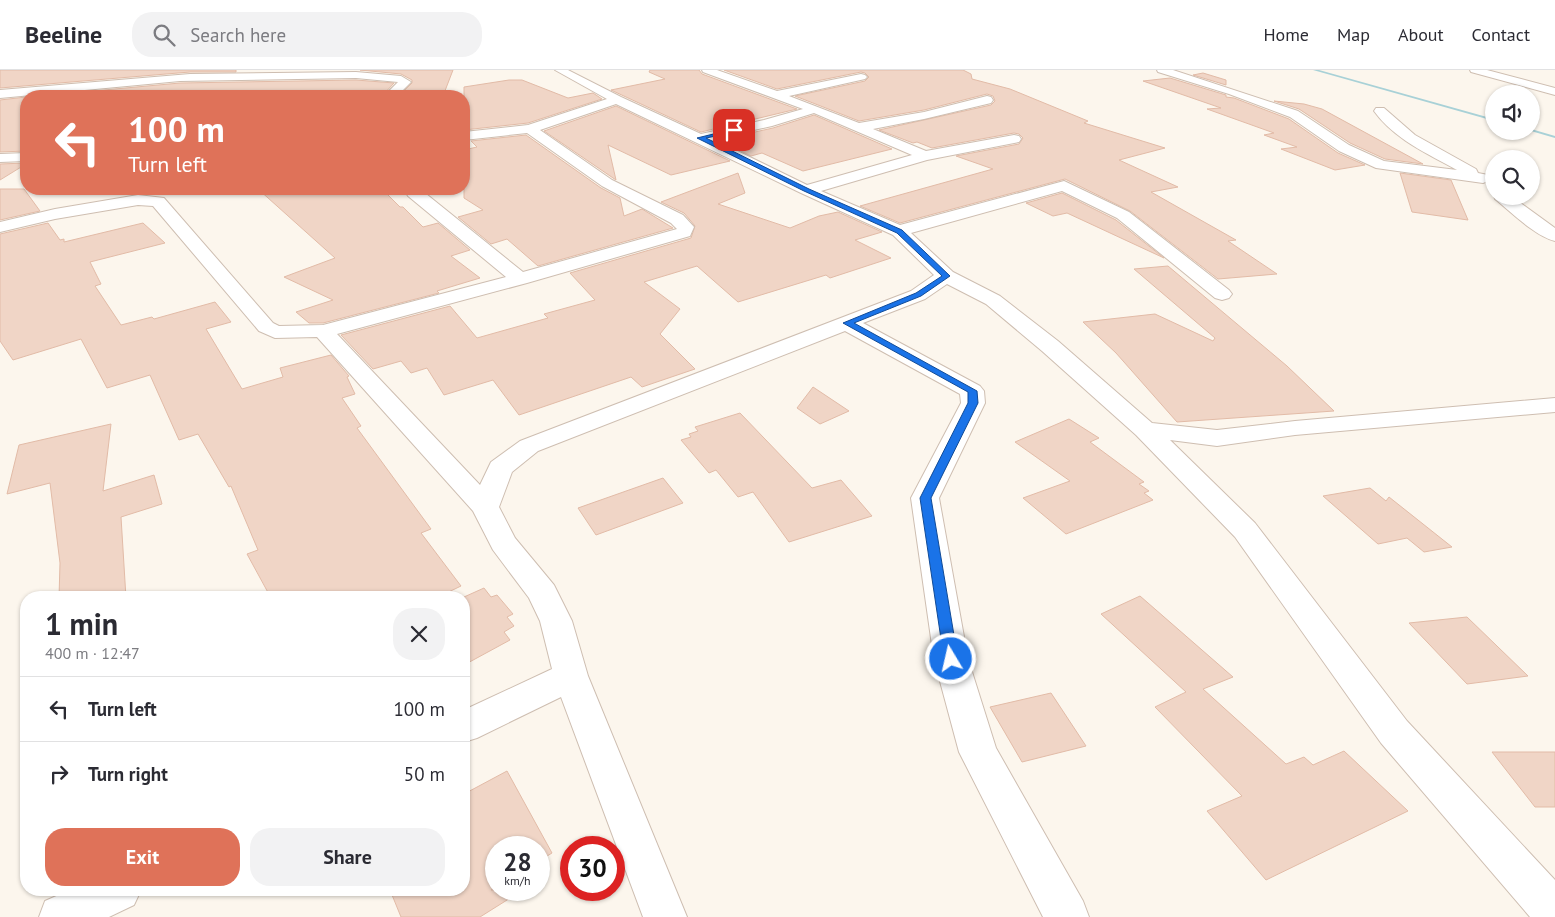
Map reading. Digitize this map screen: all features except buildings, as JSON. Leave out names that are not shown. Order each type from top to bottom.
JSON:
[{"type":"street","points":[[43,90],[241,70]]},
{"type":"street","points":[[560,70],[617,100],[806,190],[899,231],[946,276],[993,300],[1050,346],[1145,430],[1245,530],[1394,732],[1555,912]]},
{"type":"street","points":[[707,70],[859,126],[925,156]]},
{"type":"street","points":[[1162,70],[1233,92],[1294,114],[1344,148],[1380,165],[1483,178]]},
{"type":"street","points":[[1475,70],[1555,92]]},
{"type":"street","points":[[173,78],[356,75],[401,79],[405,82],[397,90]]},
{"type":"street","points":[[277,86],[293,76]]},
{"type":"street","points":[[775,95],[861,77]]},
{"type":"street","points":[[166,90],[198,79]]},
{"type":"street","points":[[0,94],[20,92]]},
{"type":"street","points":[[470,135],[530,129],[617,100]]},
{"type":"street","points":[[859,126],[888,123],[987,100]]},
{"type":"street","points":[[700,138],[767,123],[815,109]]},
{"type":"street","points":[[1380,111],[1391,125],[1407,136],[1483,178]]},
{"type":"street","points":[[496,133],[506,118]]},
{"type":"street","points":[[0,227],[55,214],[129,201],[151,199],[158,201],[266,327],[275,332],[323,331],[520,279],[684,232],[686,227],[677,219],[607,183],[530,129]]},
{"type":"street","points":[[806,190],[925,156],[1014,139]]},
{"type":"street","points":[[4,158],[20,151]]},
{"type":"street","points":[[4,158],[20,157]]},
{"type":"street","points":[[899,231],[1064,186],[1123,215],[1222,294]]},
{"type":"street","points":[[415,195],[520,279]]},
{"type":"street","points":[[1512,205],[1555,236]]},
{"type":"street","points":[[485,507],[500,468],[529,446],[918,295],[946,276]]},
{"type":"street","points":[[847,323],[972,391],[973,403],[925,498],[951,659],[978,752],[1068,917]]},
{"type":"street","points":[[323,331],[485,507],[503,543],[543,593],[556,621],[571,676],[665,917]]},
{"type":"street","points":[[1145,430],[1217,438],[1295,428],[1555,405]]},
{"type":"street","points":[[470,724],[571,676]]},
{"type":"street","points":[[61,917],[106,896]]},
{"type":"waterway","points":[[1315,70],[1485,117]]},
{"type":"waterway","points":[[1540,133],[1555,137]]},
{"type":"route","points":[[734,130],[700,138],[806,190],[899,231],[946,276],[918,295],[847,323],[972,391],[973,403],[925,498],[951,659]]}]
